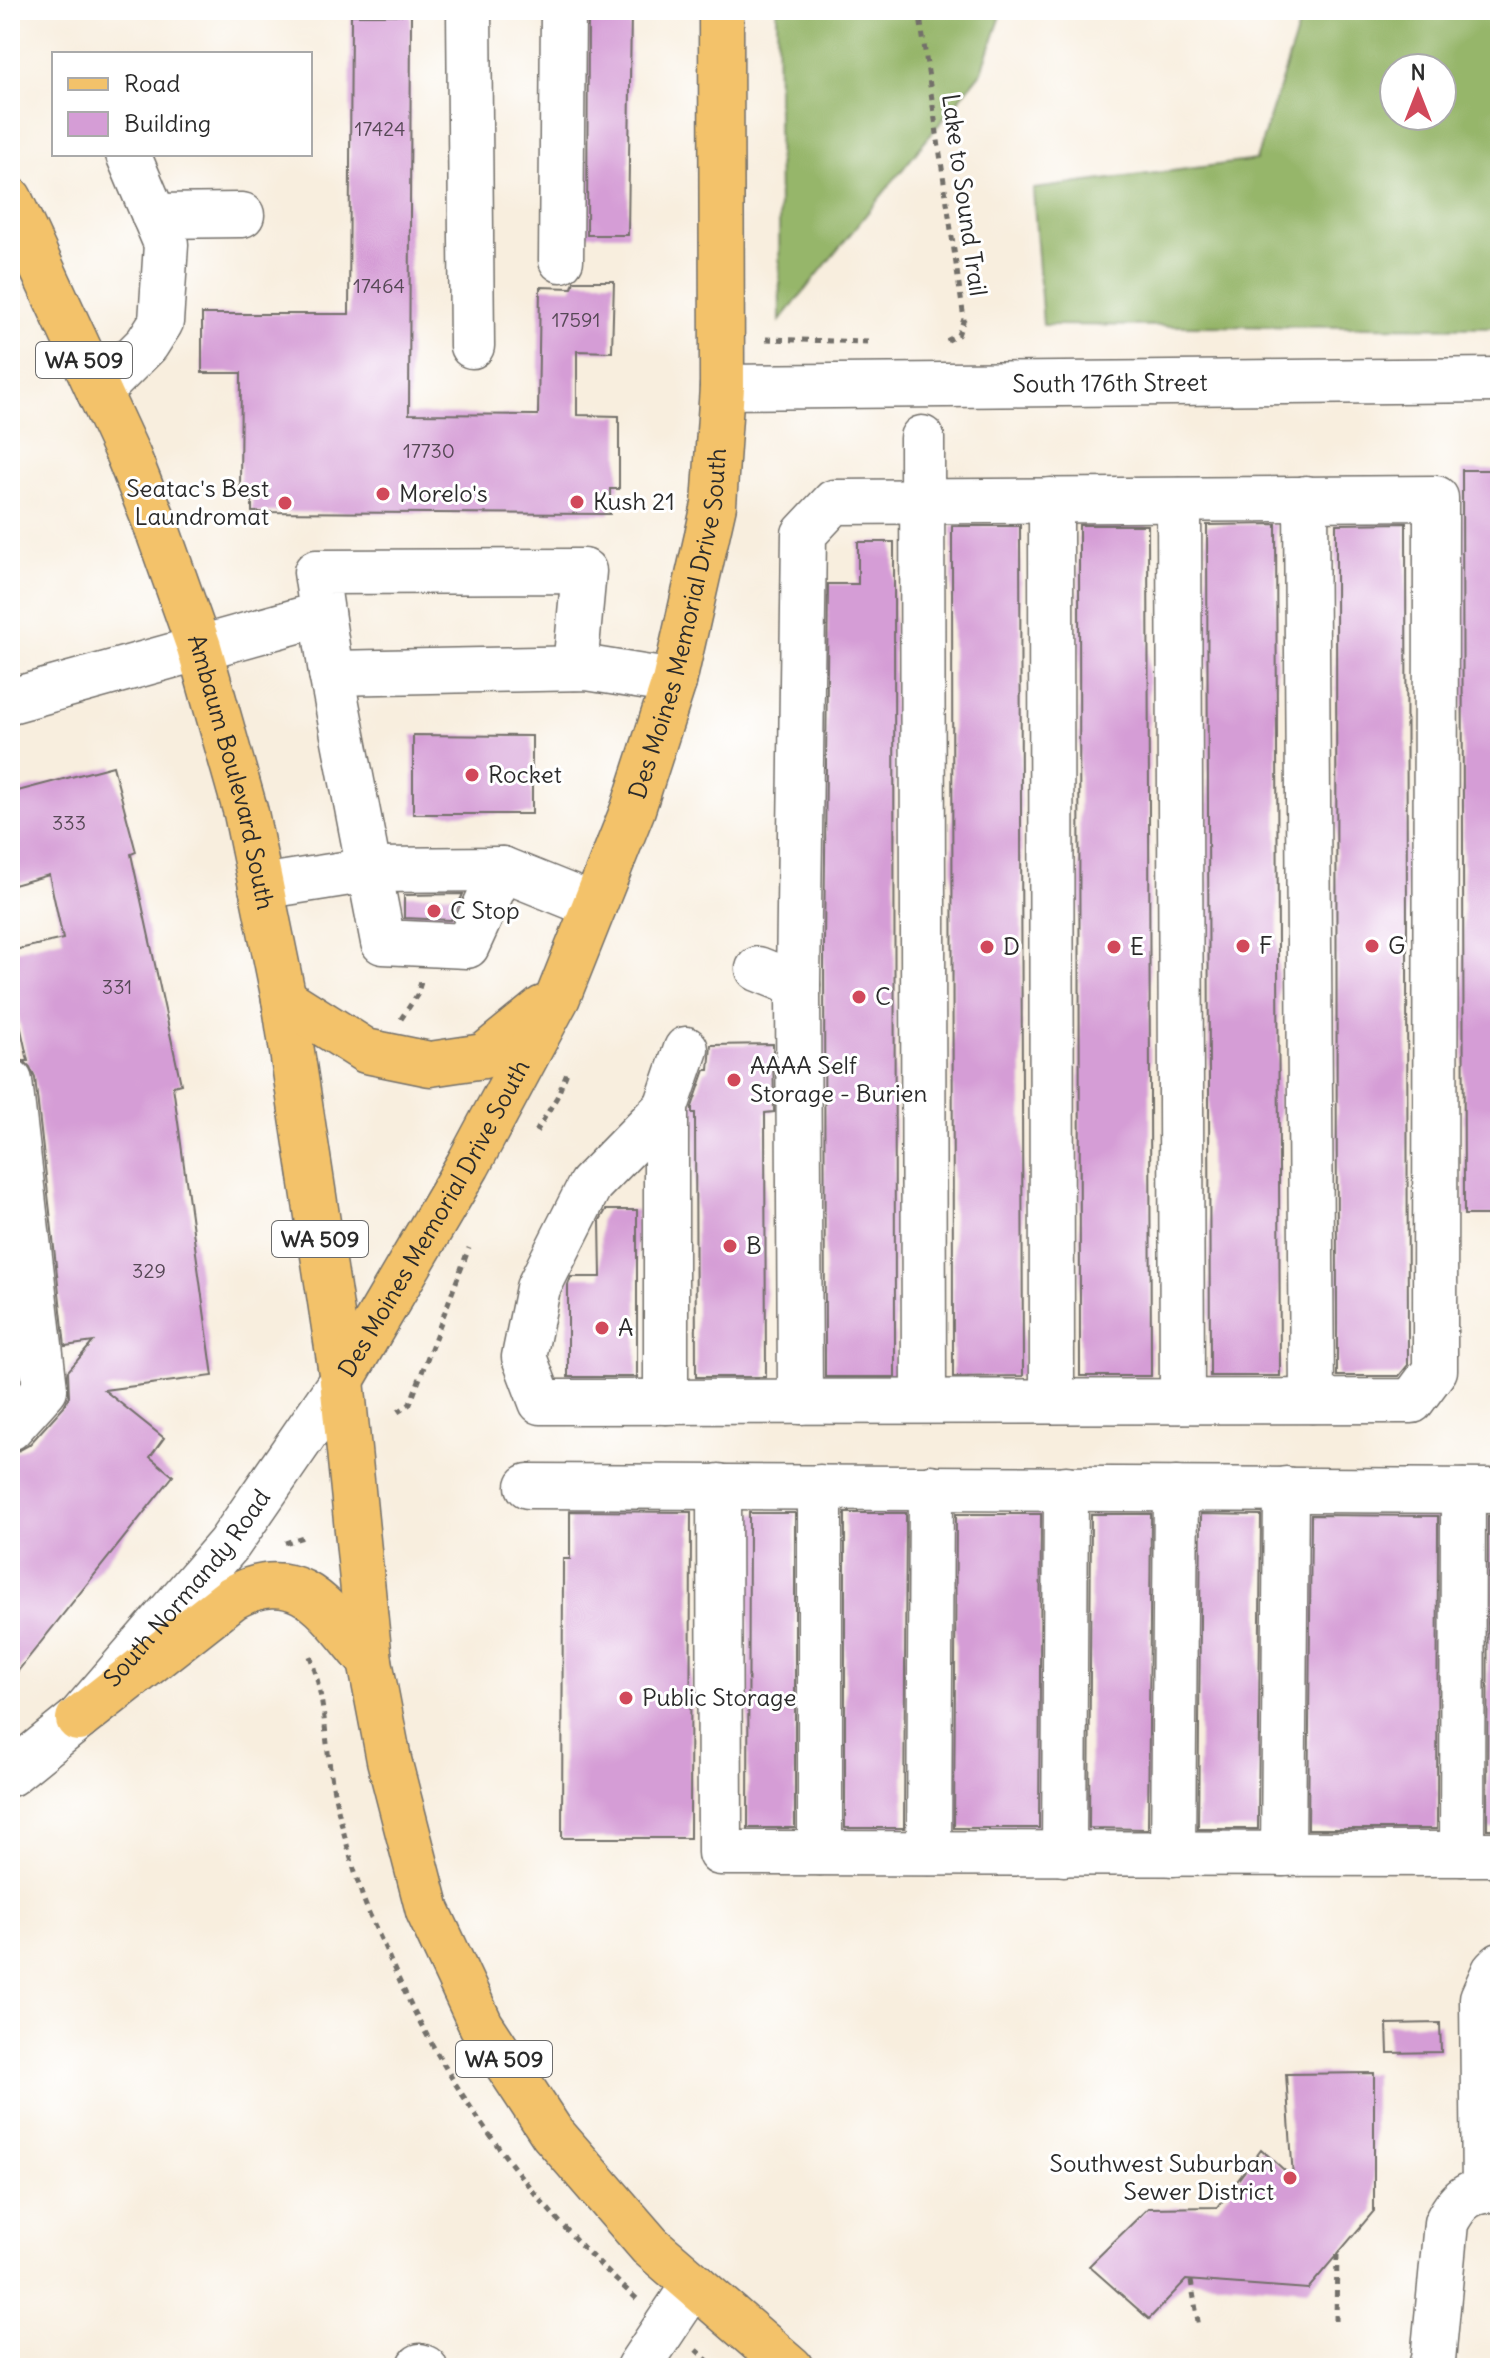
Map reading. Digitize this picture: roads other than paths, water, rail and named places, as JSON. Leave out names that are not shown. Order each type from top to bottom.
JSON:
[{"type":"main road","name":"Des Moines Memorial Drive South","points":[[721,10],[722,387],[714,505],[674,682],[633,809],[558,997],[468,1165],[342,1380],[370,1661],[389,1760],[428,1911],[481,2025],[552,2133],[650,2246],[791,2368]]},
{"type":"main road","name":"Ambaum Boulevard South","points":[[10,199],[128,455],[155,523],[199,647],[246,813],[284,999],[342,1380]]},
{"type":"main road","points":[[284,999],[366,1051],[430,1064],[484,1056],[558,997]]},
{"type":"main road","points":[[78,1719],[232,1598],[252,1587],[288,1585],[313,1597],[370,1661]]},
{"type":"street","points":[[469,10],[472,346]]},
{"type":"street","points":[[561,260],[563,10]]},
{"type":"street","points":[[99,392],[147,344],[161,322],[166,244],[129,156]]},
{"type":"street","points":[[154,216],[242,215]]},
{"type":"street","name":"South 176th Street","points":[[722,387],[1500,380]]},
{"type":"street","points":[[922,438],[924,1401]]},
{"type":"street","points":[[1306,498],[1312,1401]]},
{"type":"street","points":[[666,1107],[590,1185],[538,1288],[524,1357],[541,1402],[800,1402],[924,1401],[1412,1401],[1435,1370],[1436,498],[834,502],[804,534],[798,985],[800,1402]]},
{"type":"street","points":[[1051,500],[1052,1401]]},
{"type":"street","points":[[1179,500],[1182,1401]]},
{"type":"street","points":[[502,869],[467,946],[383,942],[331,673],[316,572],[584,571],[575,668]]},
{"type":"street","points":[[10,701],[322,614]]},
{"type":"street","points":[[331,673],[575,668],[674,682]]},
{"type":"street","points":[[261,887],[369,870],[502,869],[594,906]]},
{"type":"street","points":[[758,969],[798,985]]},
{"type":"street","points":[[666,1402],[666,1107],[686,1049]]},
{"type":"street","points":[[10,1081],[45,1389],[10,1428]]},
{"type":"street","name":"South Normandy Road","points":[[10,1774],[78,1719],[229,1544],[342,1380]]},
{"type":"street","points":[[528,1486],[719,1486],[931,1487],[1482,1491],[1481,1854],[720,1853],[719,1486]]},
{"type":"street","points":[[820,1487],[820,1853]]},
{"type":"street","points":[[929,1853],[931,1487]]},
{"type":"street","points":[[1064,1854],[1066,1488]]},
{"type":"street","points":[[1173,1854],[1176,1489]]},
{"type":"street","points":[[1283,1854],[1286,1489]]},
{"type":"street","points":[[1430,2368],[1446,2223],[1456,2204],[1470,2194],[1492,2189],[1482,1998],[1500,1965]]},
{"type":"street","points":[[638,2368],[694,2284]]},
{"type":"place","name":"Morelo's","points":[[383,494]]},
{"type":"place","name":"Kush 21","points":[[577,502]]},
{"type":"place","name":"Seatac's Best Laundromat","points":[[285,503]]},
{"type":"place","name":"Rocket","points":[[472,775]]},
{"type":"place","name":"C Stop","points":[[434,911]]},
{"type":"place","name":"F","points":[[1243,946]]},
{"type":"place","name":"G","points":[[1372,946]]},
{"type":"place","name":"D","points":[[987,947]]},
{"type":"place","name":"E","points":[[1114,947]]},
{"type":"place","name":"C","points":[[859,997]]},
{"type":"place","name":"AAAA Self Storage - Burien","points":[[734,1080]]},
{"type":"place","name":"B","points":[[730,1246]]},
{"type":"place","name":"A","points":[[602,1328]]},
{"type":"place","name":"Public Storage","points":[[626,1698]]},
{"type":"place","name":"Southwest Suburban Sewer District","points":[[1290,2178]]}]
